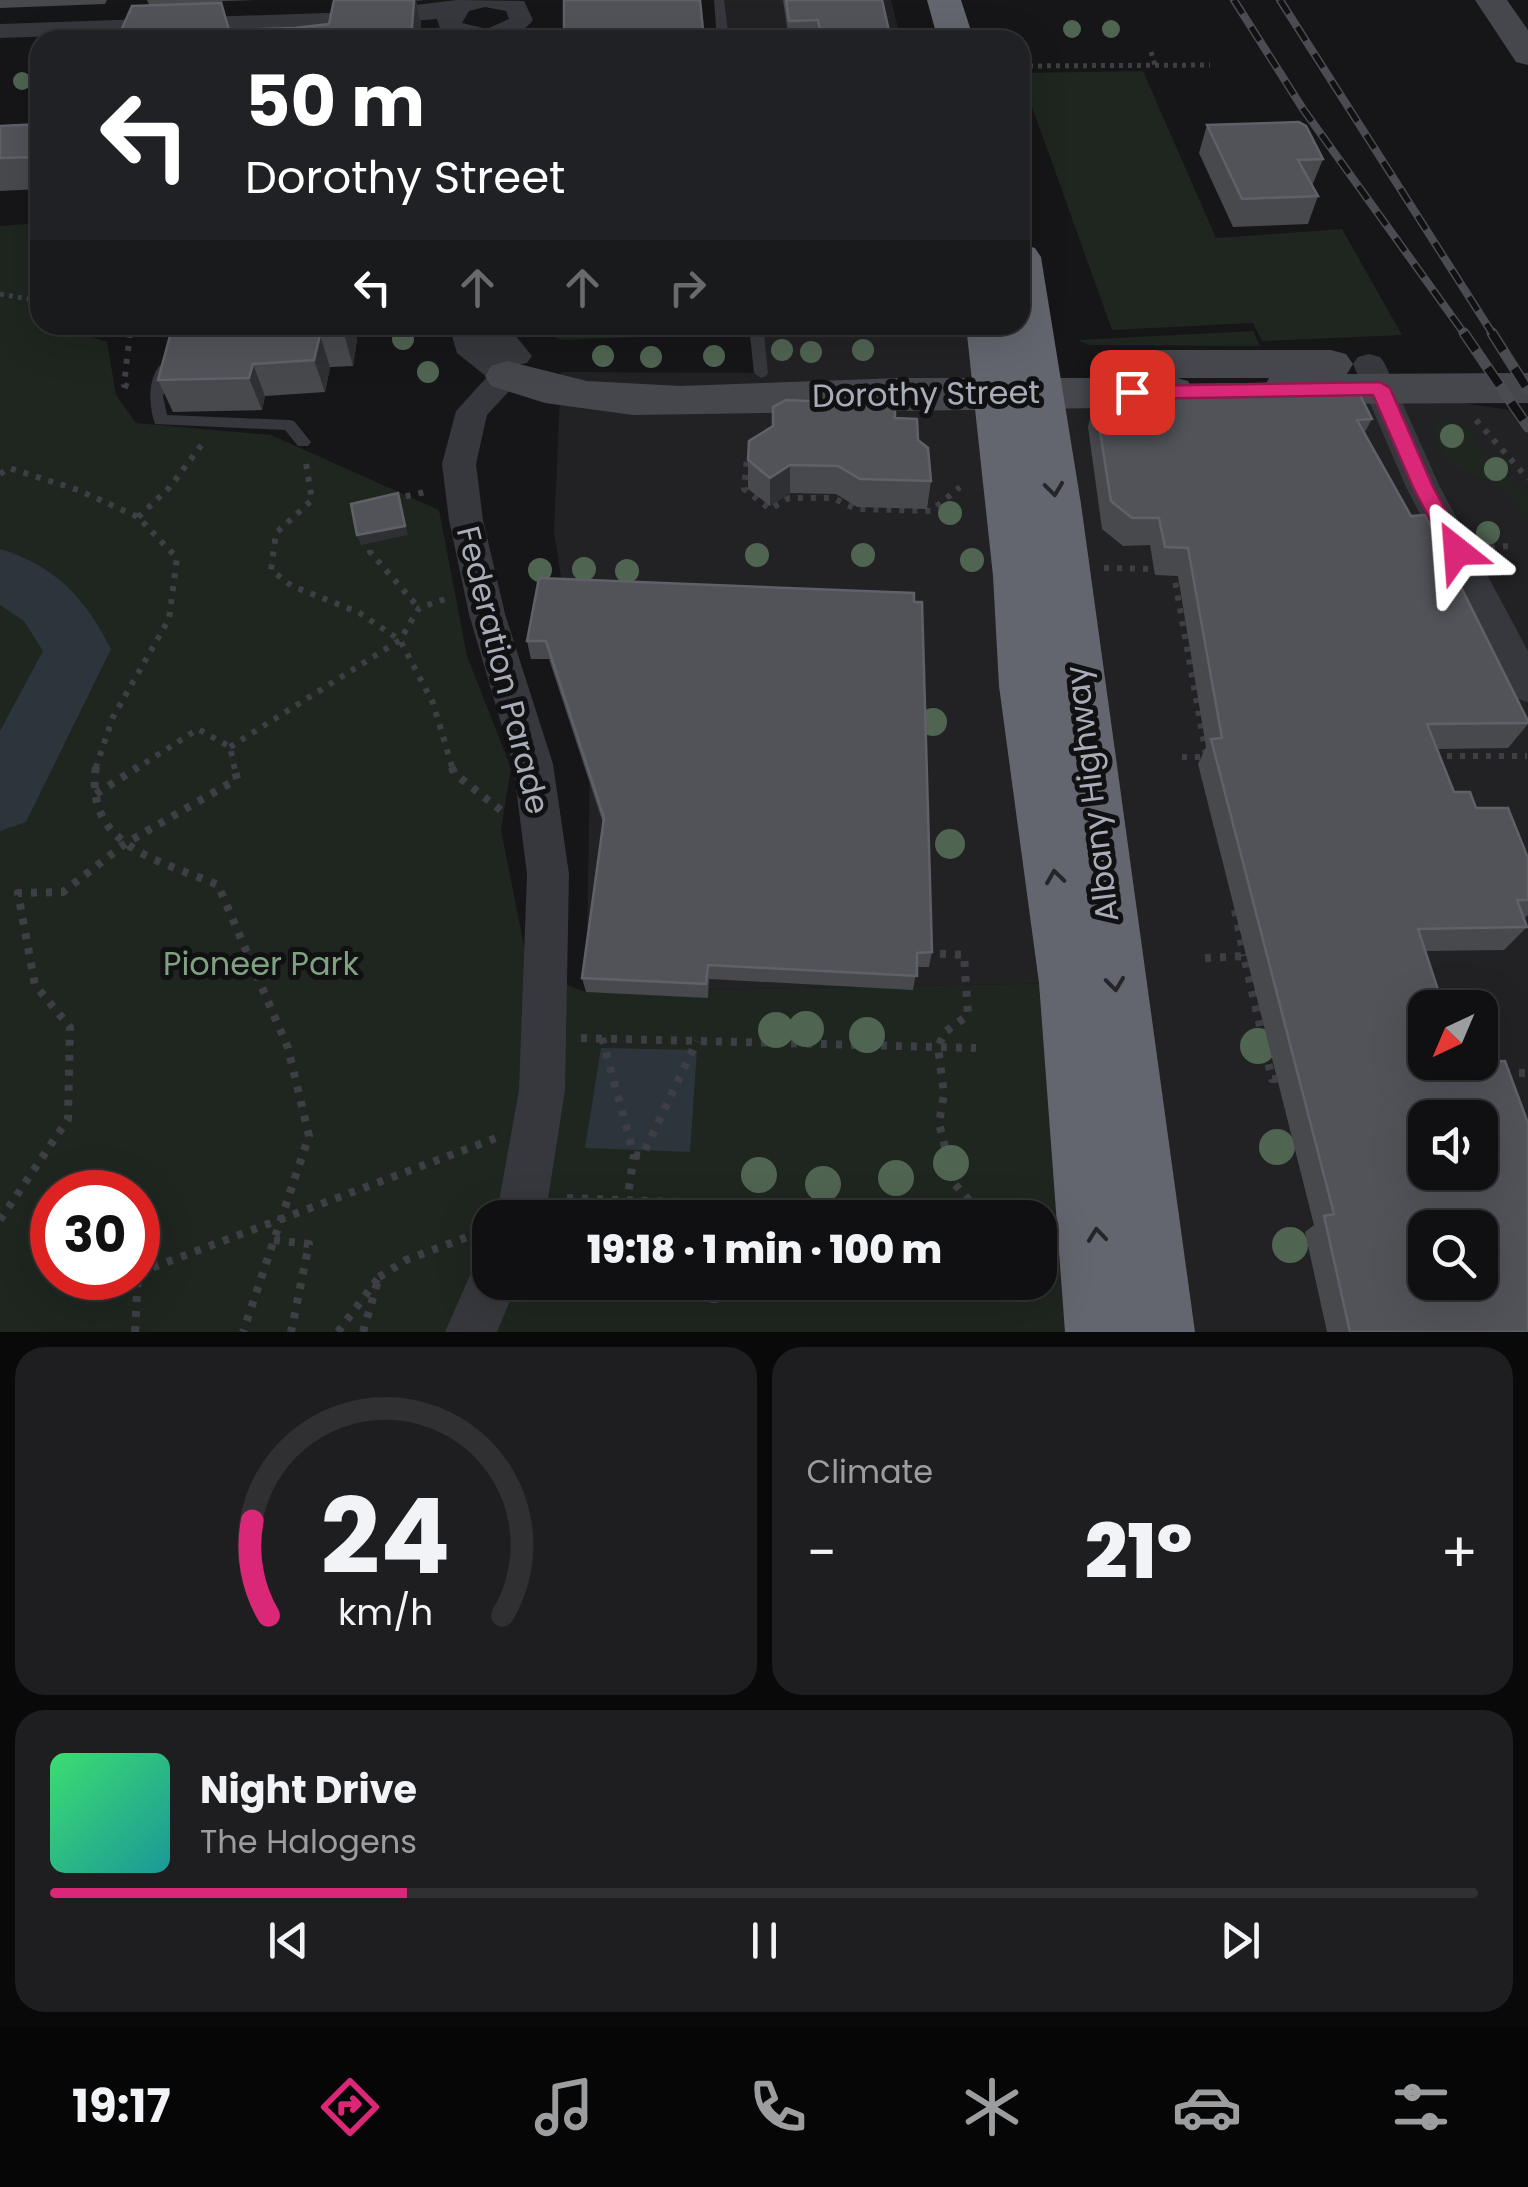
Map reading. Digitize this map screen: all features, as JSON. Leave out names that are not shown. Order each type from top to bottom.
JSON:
[{"type":"highway","points":[[918,0],[918,30]]},
{"type":"highway","points":[[944,0],[953,30]]},
{"type":"highway","name":"Albany Highway","points":[[1013,335],[1010,368],[1027,686],[1071,983],[1103,1332]]},
{"type":"highway","name":"Albany Highway","points":[[1010,368],[1070,609],[1157,1332]]},
{"type":"street","points":[[0,31],[354,19],[460,28],[485,0],[514,3],[522,13],[521,20],[510,30]]},
{"type":"street","points":[[1491,0],[1522,38]]},
{"type":"street","points":[[466,335],[468,346],[505,352]]},
{"type":"street","name":"Dorothy Street","points":[[505,352],[578,396],[1010,368]]},
{"type":"street","name":"Dorothy Street","points":[[505,352],[538,366],[590,375],[1010,368],[1374,376],[1528,388]]},
{"type":"street","name":"Federation Parade","points":[[505,352],[472,411],[459,464],[466,520],[487,614],[533,764],[548,874],[542,1090],[523,1200]]},
{"type":"street","name":"Dorothy Street","points":[[1374,376],[1528,364]]},
{"type":"street","points":[[1374,376],[1423,487],[1528,686]]},
{"type":"street","points":[[472,1332],[485,1300]]},
{"type":"lane","points":[[718,0],[722,30]]},
{"type":"lane","points":[[757,335],[762,374]]},
{"type":"lane","points":[[166,365],[156,396],[160,420],[288,425],[303,442]]},
{"type":"path","points":[[1151,52],[1156,65]]},
{"type":"path","points":[[1030,66],[1210,65]]},
{"type":"path","points":[[0,294],[30,299]]},
{"type":"path","points":[[130,335],[124,385],[156,396]]},
{"type":"path","points":[[138,518],[169,488],[219,422]]},
{"type":"path","points":[[758,438],[747,458],[744,489],[770,509],[789,498],[833,498],[856,509],[932,510],[960,487]]},
{"type":"path","points":[[303,442],[312,500],[276,533],[270,570],[292,586],[358,612],[400,640],[433,703],[454,773],[478,796],[512,818]]},
{"type":"path","points":[[0,474],[9,468],[78,490],[138,518],[177,558],[172,615],[126,689],[97,758],[95,795],[104,826],[126,844],[218,885],[288,1048],[308,1136],[243,1332]]},
{"type":"path","points":[[380,503],[431,491]]},
{"type":"path","points":[[368,522],[370,552],[418,608]]},
{"type":"path","points":[[1098,568],[1192,569]]},
{"type":"path","points":[[1173,569],[1210,775]]},
{"type":"path","points":[[230,747],[400,640],[418,608],[450,597]]},
{"type":"path","points":[[0,1220],[68,1119],[70,1027],[35,985],[18,893],[63,892],[126,844],[237,779],[230,747],[198,729],[95,795]]},
{"type":"path","points":[[1414,756],[1527,756]]},
{"type":"path","points":[[1182,757],[1225,757]]},
{"type":"path","points":[[1234,902],[1272,1079],[1292,1078]]},
{"type":"path","points":[[913,953],[964,955],[968,1015],[945,1032],[938,1046],[944,1094],[938,1123],[954,1183],[969,1200]]},
{"type":"path","points":[[1205,958],[1244,956]]},
{"type":"path","points":[[580,1038],[976,1048]]},
{"type":"path","points":[[602,1038],[638,1156]]},
{"type":"path","points":[[567,1198],[627,1200],[638,1156],[696,1041]]},
{"type":"path","points":[[1498,1074],[1528,1073]]},
{"type":"path","points":[[135,1332],[138,1273],[504,1135]]},
{"type":"path","points":[[338,1332],[379,1277],[406,1260],[467,1237]]},
{"type":"path","points":[[274,1240],[309,1244],[291,1332]]},
{"type":"path","points":[[363,1332],[379,1277]]},
{"type":"path","points":[[714,1300],[714,1309]]},
{"type":"shaded area","points":[[723,0],[891,0],[898,30],[725,30]]},
{"type":"shaded area","points":[[757,335],[969,335],[1040,392],[1440,400],[1518,411],[1528,428],[1528,1332],[1103,1332],[1070,983],[586,992],[590,764],[554,532],[561,372],[761,373]]},
{"type":"shaded area","points":[[601,1048],[697,1050],[690,1152],[585,1148]]},
{"type":"green space","points":[[1143,71],[1216,238],[1342,229],[1402,335],[1262,341],[1253,323],[1112,330],[1030,101],[1030,73]]},
{"type":"green space","name":"Pioneer Park","points":[[30,224],[30,335],[93,335],[107,342],[116,395],[136,423],[271,435],[439,510],[467,656],[511,768],[501,830],[529,971],[586,992],[1071,983],[1103,1332],[0,1332],[0,226]]},
{"type":"green space","points":[[1253,331],[1260,346],[1089,345],[1078,340]]},
{"type":"green space","points":[[550,335],[639,337],[560,340]]},
{"type":"green space","points":[[762,335],[815,335],[762,338]]},
{"type":"green space","points":[[1446,420],[1472,431],[1483,452],[1528,495],[1528,521],[1501,488],[1447,459],[1434,423]]},
{"type":"building","points":[[334,0],[414,0],[412,30],[229,30],[295,28],[329,24]]},
{"type":"building","points":[[564,0],[700,0],[703,30],[564,30]]},
{"type":"building","points":[[786,0],[882,0],[889,30],[820,30],[818,20],[789,21]]},
{"type":"building","points":[[221,3],[229,30],[121,30],[132,6]]},
{"type":"building","points":[[1299,122],[1306,126],[1323,159],[1298,160],[1318,196],[1242,199],[1207,125]]},
{"type":"building","points":[[30,124],[30,157],[0,158],[0,126]]},
{"type":"building","points":[[170,335],[320,335],[314,360],[253,364],[249,378],[158,380]]},
{"type":"building","points":[[1354,383],[1372,419],[1357,420],[1411,516],[1425,515],[1528,721],[1427,724],[1454,792],[1470,792],[1476,808],[1508,808],[1528,858],[1528,900],[1517,900],[1527,927],[1418,929],[1438,990],[1408,990],[1408,1080],[1498,1080],[1498,1061],[1505,1061],[1528,1123],[1528,1332],[1350,1332],[1324,1216],[1334,1214],[1211,739],[1222,738],[1188,548],[1165,547],[1159,518],[1132,518],[1111,501],[1095,399],[1111,386]]},
{"type":"building","points":[[786,400],[895,405],[895,418],[917,419],[918,440],[928,448],[931,481],[860,479],[838,466],[790,465],[770,478],[748,460],[749,441],[773,426],[773,407]]},
{"type":"building","points":[[398,493],[405,526],[357,535],[351,504]]},
{"type":"building","points":[[539,578],[914,593],[914,602],[922,602],[932,952],[917,953],[917,976],[708,965],[706,984],[582,978],[604,818],[546,641],[527,641]]},
{"type":"waterway","points":[[0,573],[47,603],[78,649],[0,800]]},
{"type":"railway","points":[[1234,0],[1303,109],[1466,336]]},
{"type":"railway","points":[[1280,0],[1494,336]]},
{"type":"railway","points":[[1464,333],[1528,427]]},
{"type":"railway","points":[[1492,333],[1528,390]]},
{"type":"route","points":[[1132,392],[1380,388],[1423,487],[1457,551]]}]
